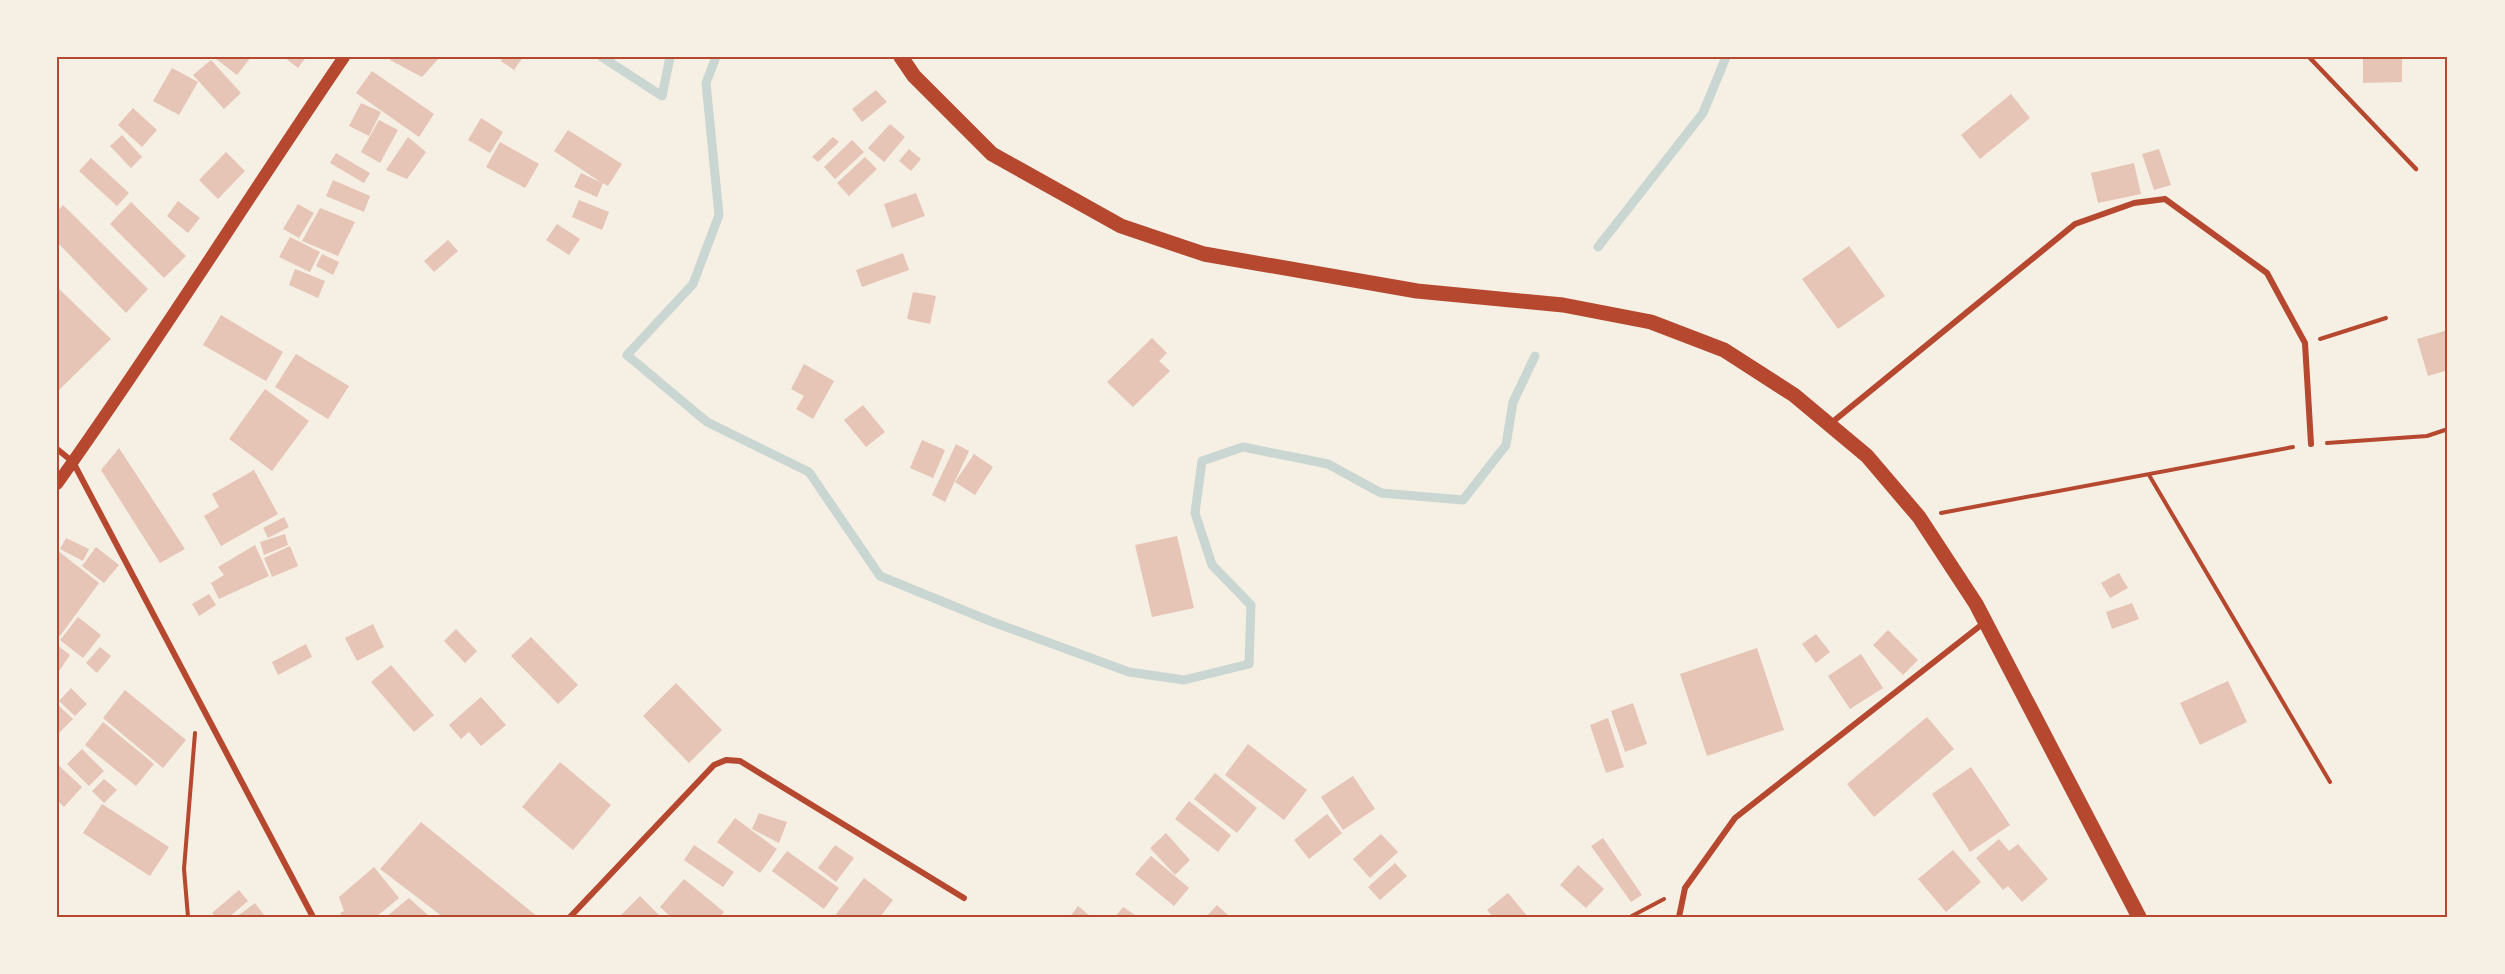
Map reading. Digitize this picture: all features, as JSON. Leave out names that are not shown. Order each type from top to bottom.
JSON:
[{"type":"main road","points":[[57,484],[183,303],[271,165],[344,57]]},
{"type":"main road","points":[[901,57],[914,76],[992,154],[1121,226],[1204,254],[1417,291],[1563,305],[1651,322],[1724,350],[1794,395],[1867,456],[1919,517],[1985,622],[2139,917]]},
{"type":"street","points":[[1830,424],[2075,224],[2134,203],[2165,199],[2266,273],[2305,343],[2311,444]]},
{"type":"street","points":[[57,449],[73,462],[198,696],[277,854],[313,917]]},
{"type":"street","points":[[1678,917],[1685,888],[1735,818],[1985,622]]},
{"type":"street","points":[[570,917],[714,765],[726,760],[740,761],[963,898]]},
{"type":"lane","points":[[2309,57],[2416,169]]},
{"type":"path","points":[[2305,343],[2386,318]]},
{"type":"path","points":[[1919,517],[2311,444],[2427,436],[2448,429]]},
{"type":"path","points":[[2149,474],[2330,782]]},
{"type":"path","points":[[188,917],[184,869],[198,696]]},
{"type":"path","points":[[1630,917],[1685,888]]},
{"type":"building","points":[[218,57],[251,57],[237,75],[216,59]]},
{"type":"building","points":[[284,57],[306,57],[298,68]]},
{"type":"building","points":[[392,57],[440,57],[422,77],[390,60]]},
{"type":"building","points":[[503,57],[523,57],[514,70],[501,61]]},
{"type":"building","points":[[2363,57],[2402,57],[2402,82],[2363,83]]},
{"type":"building","points":[[211,60],[241,93],[224,109],[193,75]]},
{"type":"building","points":[[172,68],[198,82],[179,115],[153,101]]},
{"type":"building","points":[[372,71],[434,114],[419,137],[356,93]]},
{"type":"building","points":[[876,90],[887,102],[862,122],[852,109]]},
{"type":"building","points":[[2011,94],[2030,118],[1980,159],[1961,135]]},
{"type":"building","points":[[361,103],[381,112],[369,136],[349,126]]},
{"type":"building","points":[[133,108],[157,130],[142,147],[118,125]]},
{"type":"building","points":[[481,118],[503,132],[490,153],[468,140]]},
{"type":"building","points":[[379,120],[398,130],[380,163],[361,152]]},
{"type":"building","points":[[890,124],[905,137],[884,162],[868,148]]},
{"type":"building","points":[[568,130],[622,164],[608,186],[603,183],[597,197],[574,187],[581,173],[602,183],[554,151]]},
{"type":"building","points":[[122,135],[142,157],[131,168],[110,146]]},
{"type":"building","points":[[408,137],[426,152],[407,179],[386,170]]},
{"type":"building","points":[[833,137],[839,142],[818,162],[812,157]]},
{"type":"building","points":[[852,140],[864,152],[835,179],[824,167]]},
{"type":"building","points":[[500,142],[539,164],[525,188],[486,167]]},
{"type":"building","points":[[909,149],[921,159],[911,171],[899,161]]},
{"type":"building","points":[[2159,149],[2171,185],[2154,190],[2142,154]]},
{"type":"building","points":[[226,152],[245,171],[218,199],[199,180]]},
{"type":"building","points":[[336,153],[370,173],[364,183],[330,163]]},
{"type":"building","points":[[865,157],[877,169],[849,196],[837,183]]},
{"type":"building","points":[[91,158],[129,193],[117,206],[79,171]]},
{"type":"building","points":[[2134,163],[2141,194],[2098,203],[2091,173]]},
{"type":"building","points":[[333,180],[370,196],[364,212],[326,196]]},
{"type":"building","points":[[916,193],[925,216],[892,228],[884,204]]},
{"type":"building","points":[[579,200],[609,212],[602,230],[572,217]]},
{"type":"building","points":[[178,201],[200,218],[188,233],[167,216]]},
{"type":"building","points":[[131,202],[186,256],[164,278],[110,224]]},
{"type":"building","points":[[298,204],[314,213],[299,238],[283,229]]},
{"type":"building","points":[[63,205],[148,289],[126,313],[57,242],[57,212]]},
{"type":"building","points":[[320,208],[355,222],[338,256],[302,241]]},
{"type":"building","points":[[557,224],[580,239],[569,255],[546,240]]},
{"type":"building","points":[[290,237],[320,252],[310,272],[279,257]]},
{"type":"building","points":[[448,240],[458,251],[434,272],[424,261]]},
{"type":"building","points":[[1849,246],[1885,296],[1838,329],[1802,279]]},
{"type":"building","points":[[903,253],[909,270],[862,287],[856,270]]},
{"type":"building","points":[[322,254],[339,262],[333,275],[316,266]]},
{"type":"building","points":[[295,269],[325,281],[318,298],[289,285]]},
{"type":"building","points":[[57,287],[111,339],[57,392]]},
{"type":"building","points":[[913,292],[936,296],[930,324],[907,319]]},
{"type":"building","points":[[221,315],[283,352],[266,381],[203,345]]},
{"type":"building","points":[[2448,330],[2448,370],[2428,376],[2417,339]]},
{"type":"building","points":[[1152,338],[1167,353],[1159,361],[1170,371],[1133,407],[1107,382]]},
{"type":"building","points":[[296,354],[349,386],[328,419],[275,387]]},
{"type":"building","points":[[804,364],[834,381],[813,419],[796,409],[804,396],[791,389]]},
{"type":"building","points":[[265,389],[309,421],[272,471],[229,439]]},
{"type":"building","points":[[863,405],[885,432],[866,447],[844,420]]},
{"type":"building","points":[[922,440],[945,450],[933,478],[910,468]]},
{"type":"building","points":[[956,444],[969,451],[945,502],[932,495]]},
{"type":"building","points":[[119,448],[185,549],[160,563],[101,470]]},
{"type":"building","points":[[974,454],[993,467],[975,495],[955,482]]},
{"type":"building","points":[[254,470],[278,514],[221,546],[204,516],[219,507],[212,494]]},
{"type":"building","points":[[284,517],[289,527],[268,538],[263,528]]},
{"type":"building","points":[[285,534],[288,545],[264,555],[260,542]]},
{"type":"building","points":[[1177,536],[1194,608],[1152,617],[1135,545]]},
{"type":"building","points":[[66,538],[89,549],[83,561],[60,549]]},
{"type":"building","points":[[255,545],[269,576],[219,599],[211,583],[224,575],[218,567]]},
{"type":"building","points":[[290,546],[298,566],[272,577],[264,558]]},
{"type":"building","points":[[96,547],[119,565],[104,583],[82,566]]},
{"type":"building","points":[[57,550],[99,583],[60,636],[57,634]]},
{"type":"building","points":[[2119,573],[2128,588],[2110,598],[2101,583]]},
{"type":"building","points":[[209,594],[216,605],[199,616],[192,604]]},
{"type":"building","points":[[2132,603],[2139,619],[2112,629],[2106,612]]},
{"type":"building","points":[[78,617],[101,635],[83,658],[60,640]]},
{"type":"building","points":[[373,624],[384,647],[357,661],[345,638]]},
{"type":"building","points":[[456,629],[477,651],[465,663],[444,641]]},
{"type":"building","points":[[1888,630],[1918,660],[1903,675],[1873,645]]},
{"type":"building","points":[[1816,634],[1830,652],[1816,663],[1802,644]]},
{"type":"building","points":[[531,637],[578,685],[558,704],[511,656]]},
{"type":"building","points":[[306,644],[312,657],[278,675],[272,662]]},
{"type":"building","points":[[57,645],[70,655],[57,674]]},
{"type":"building","points":[[100,647],[111,656],[97,673],[86,663]]},
{"type":"building","points":[[1757,648],[1784,730],[1707,756],[1680,674]]},
{"type":"building","points":[[1861,654],[1883,688],[1850,709],[1828,676]]},
{"type":"building","points":[[391,665],[434,715],[414,732],[371,682]]},
{"type":"building","points":[[2228,681],[2247,722],[2200,745],[2180,703]]},
{"type":"building","points":[[676,683],[722,730],[689,763],[643,716]]},
{"type":"building","points":[[71,688],[87,704],[75,716],[59,701]]},
{"type":"building","points":[[125,690],[186,740],[163,768],[103,718]]},
{"type":"building","points":[[481,697],[506,725],[481,746],[469,732],[461,739],[449,725]]},
{"type":"building","points":[[1633,703],[1647,744],[1625,752],[1611,711]]},
{"type":"building","points":[[57,704],[73,719],[57,735]]},
{"type":"building","points":[[1927,717],[1954,749],[1874,817],[1847,784]]},
{"type":"building","points":[[1608,718],[1624,767],[1606,773],[1590,725]]},
{"type":"building","points":[[103,722],[154,764],[136,786],[85,745]]},
{"type":"building","points":[[1248,744],[1307,790],[1284,820],[1225,775]]},
{"type":"building","points":[[82,749],[104,771],[89,786],[67,764]]},
{"type":"building","points":[[560,762],[611,805],[573,850],[522,807]]},
{"type":"building","points":[[57,764],[82,787],[64,807],[57,800]]},
{"type":"building","points":[[1971,767],[2010,825],[1970,852],[1932,794]]},
{"type":"building","points":[[1215,773],[1257,808],[1237,833],[1194,799]]},
{"type":"building","points":[[1353,776],[1375,809],[1343,830],[1321,797]]},
{"type":"building","points":[[104,779],[117,790],[104,803],[92,791]]},
{"type":"building","points":[[1189,801],[1231,835],[1218,852],[1175,819]]},
{"type":"building","points":[[102,804],[169,847],[150,876],[83,833]]},
{"type":"building","points":[[759,813],[787,822],[779,843],[752,829]]},
{"type":"building","points":[[1327,814],[1342,833],[1309,859],[1294,840]]},
{"type":"building","points":[[735,818],[777,849],[760,873],[717,842]]},
{"type":"building","points":[[421,822],[538,917],[443,917],[380,869]]},
{"type":"building","points":[[1166,833],[1190,860],[1175,875],[1150,848]]},
{"type":"building","points":[[1381,834],[1398,852],[1370,878],[1353,859]]},
{"type":"building","points":[[1603,838],[1642,895],[1631,902],[1591,846]]},
{"type":"building","points":[[1999,839],[2009,851],[2018,844],[2048,879],[2022,902],[2008,886],[2003,890],[1976,858]]},
{"type":"building","points":[[694,845],[734,872],[723,887],[684,860]]},
{"type":"building","points":[[835,845],[854,858],[836,882],[818,868]]},
{"type":"building","points":[[1953,850],[1981,882],[1946,912],[1918,879]]},
{"type":"building","points":[[787,851],[839,888],[824,909],[772,871]]},
{"type":"building","points":[[1151,856],[1189,888],[1174,906],[1135,874]]},
{"type":"building","points":[[1395,863],[1407,876],[1380,900],[1368,887]]},
{"type":"building","points":[[1578,865],[1604,889],[1586,908],[1560,885]]},
{"type":"building","points":[[374,867],[399,898],[376,917],[343,917],[340,913],[344,911],[339,897]]},
{"type":"building","points":[[864,878],[893,900],[880,917],[834,917]]},
{"type":"building","points":[[684,879],[724,912],[720,917],[671,917],[660,907]]},
{"type":"building","points":[[239,890],[248,901],[229,917],[216,917],[212,913]]},
{"type":"building","points":[[1508,893],[1528,917],[1493,917],[1487,910]]},
{"type":"building","points":[[640,896],[661,917],[619,917]]},
{"type":"building","points":[[409,898],[430,917],[386,917]]},
{"type":"building","points":[[255,903],[264,915],[236,917]]},
{"type":"building","points":[[1217,905],[1230,917],[1206,917]]},
{"type":"building","points":[[1078,906],[1091,917],[1070,917]]},
{"type":"building","points":[[1123,907],[1138,917],[1115,917]]},
{"type":"waterway","points":[[602,57],[662,96],[670,57]]},
{"type":"waterway","points":[[716,57],[706,83],[719,215],[693,284],[627,355],[707,422],[809,472],[880,576],[990,621],[1129,672],[1184,680],[1249,664],[1251,605],[1212,565],[1195,513],[1202,461],[1243,447],[1328,464],[1381,493],[1463,500],[1506,445],[1513,402],[1535,356]]},
{"type":"waterway","points":[[1598,247],[1703,113],[1726,57]]}]
